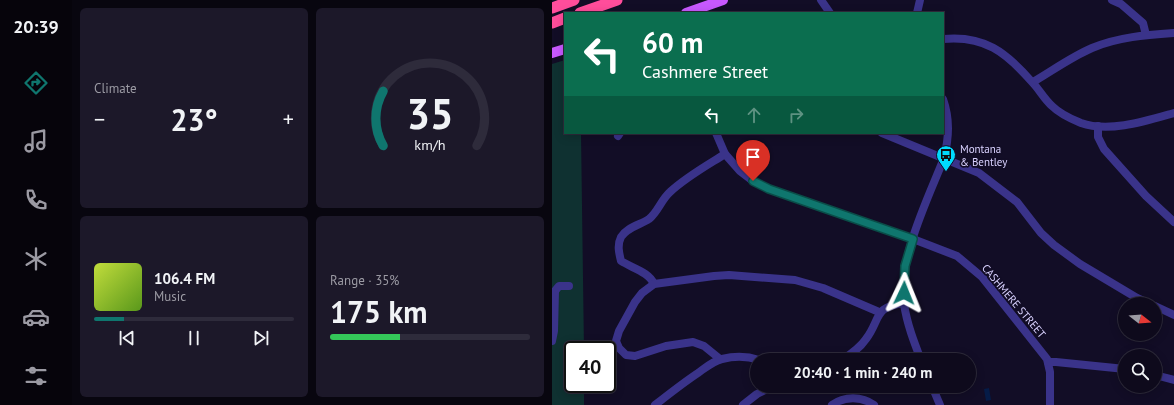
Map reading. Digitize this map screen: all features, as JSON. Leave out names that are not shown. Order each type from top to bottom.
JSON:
[{"type":"highway","points":[[552,8],[574,0]]},
{"type":"highway","points":[[583,12],[617,0]]},
{"type":"highway","points":[[552,23],[564,18]]},
{"type":"main road","points":[[689,12],[723,0]]},
{"type":"main road","points":[[552,53],[564,49]]},
{"type":"street","points":[[821,0],[829,12]]},
{"type":"street","points":[[917,12],[920,0]]},
{"type":"street","points":[[1112,0],[1120,4],[1143,23],[1146,35]]},
{"type":"street","points":[[1033,82],[1092,48],[1120,39],[1174,33]]},
{"type":"street","points":[[944,39],[972,39],[989,45],[1016,64],[1052,106],[1081,123],[1098,126],[1128,125],[1174,113]]},
{"type":"street","points":[[918,353],[911,334],[904,303],[905,266],[913,239],[944,158],[949,124],[944,103]]},
{"type":"street","points":[[1098,126],[1098,137],[1104,149],[1146,196],[1174,222]]},
{"type":"street","name":"CASHMERE STREET","points":[[716,134],[725,154],[740,171],[753,181],[769,189],[913,239],[957,256],[982,277],[1045,355],[1048,362],[1050,405]]},
{"type":"street","points":[[884,134],[980,173],[1017,202],[1041,233],[1054,245],[1080,264],[1135,297]]},
{"type":"street","points":[[654,284],[651,278],[646,274],[621,261],[618,252],[622,237],[628,230],[648,220],[667,194],[678,184],[725,154]]},
{"type":"street","points":[[720,359],[704,346],[693,342],[666,346],[635,356],[626,354],[619,348],[616,341],[618,331],[634,302],[642,293],[654,284],[730,275],[795,280],[823,288],[879,312]]},
{"type":"street","points":[[552,341],[554,331],[555,291],[559,286],[569,286]]},
{"type":"street","points":[[852,353],[866,339],[879,312],[895,304],[904,303]]},
{"type":"street","points":[[1162,309],[1174,315]]},
{"type":"street","points":[[655,405],[720,359],[750,357]]},
{"type":"street","points":[[1048,362],[1118,368]]},
{"type":"street","points":[[1162,377],[1174,380]]},
{"type":"street","points":[[743,405],[759,393]]},
{"type":"street","points":[[935,393],[940,405]]},
{"type":"street","points":[[832,405],[847,398],[860,398],[874,405]]},
{"type":"green space","points":[[564,60],[564,134],[581,134],[584,341],[564,341],[564,393],[584,393],[584,405],[552,405],[552,64]]},
{"type":"water","points":[[989,388],[991,400],[986,401],[984,389]]},
{"type":"place","name":"Montana & Bentley","points":[[946,172]]},
{"type":"route","points":[[753,181],[769,189],[913,239],[905,266],[904,293]]}]
